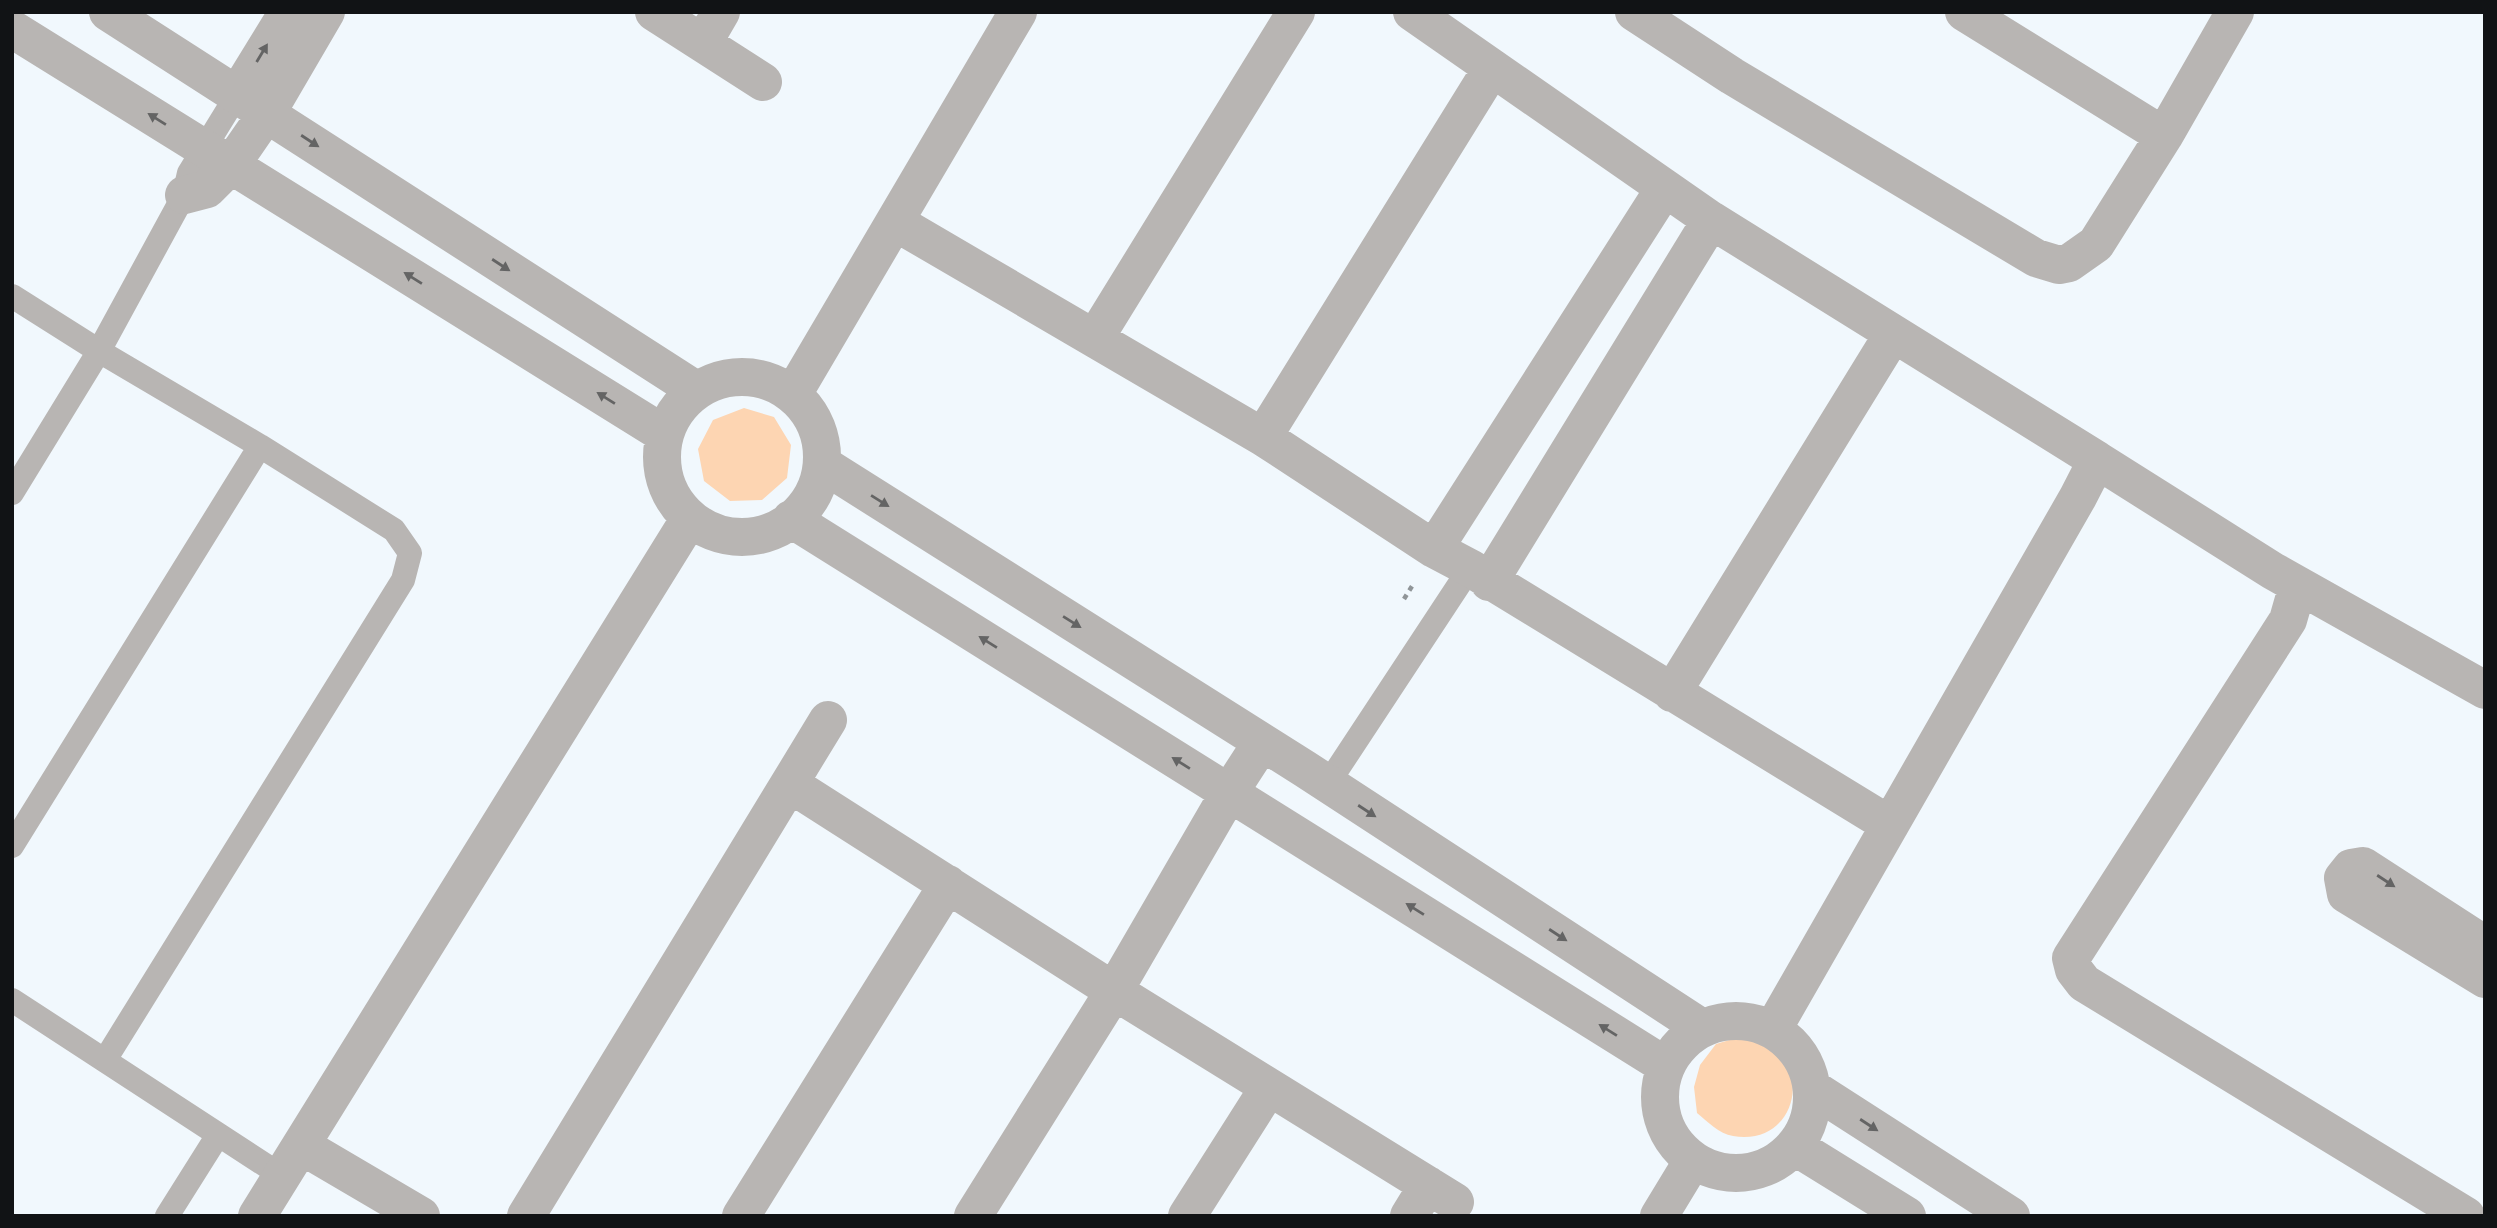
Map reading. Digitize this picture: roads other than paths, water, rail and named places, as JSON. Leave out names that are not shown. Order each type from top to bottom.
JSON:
[{"type":"street","points":[[108,12],[696,390]]},
{"type":"street","points":[[252,104],[288,12]]},
{"type":"street","points":[[184,195],[207,189],[217,156],[252,104],[326,12]]},
{"type":"street","points":[[654,12],[712,28],[763,82]]},
{"type":"street","points":[[793,394],[1018,12]]},
{"type":"street","points":[[1095,338],[1296,12]]},
{"type":"street","points":[[1412,12],[1711,220],[2273,571],[2485,690]]},
{"type":"street","points":[[1634,12],[1732,76],[2036,258],[2059,265],[2076,260],[2096,244],[2164,136],[2235,12]]},
{"type":"street","points":[[1964,12],[2164,136]]},
{"type":"street","points":[[12,29],[664,434]]},
{"type":"street","points":[[1262,437],[1492,68]]},
{"type":"street","points":[[1433,549],[1664,189]]},
{"type":"street","points":[[1479,575],[1711,220]]},
{"type":"street","points":[[895,222],[1262,437],[1433,549],[1889,825]]},
{"type":"street","points":[[1672,693],[1893,334]]},
{"type":"street","points":[[745,376],[771,380],[793,394],[811,414],[821,438],[822,464],[816,490],[801,512],[780,528],[754,537],[727,537],[702,528],[681,511],[667,488],[660,461],[664,434],[676,410],[696,390],[719,379],[745,376]]},
{"type":"street","points":[[1773,1029],[2097,460]]},
{"type":"street","points":[[822,464],[1262,741],[1702,1028]]},
{"type":"street","points":[[257,1216],[690,518]]},
{"type":"street","points":[[791,519],[1666,1066]]},
{"type":"street","points":[[2298,585],[2288,620],[2071,958],[2074,970],[2084,982],[2466,1216]]},
{"type":"street","points":[[526,1216],[828,720]]},
{"type":"street","points":[[973,1216],[1114,991],[1262,741]]},
{"type":"street","points":[[790,784],[1269,1087],[1431,1201]]},
{"type":"street","points":[[2485,945],[2363,866],[2351,868],[2343,878],[2346,894],[2485,979]]},
{"type":"street","points":[[741,1216],[948,884]]},
{"type":"street","points":[[1725,1021],[1750,1021],[1773,1029],[1792,1044],[1806,1064],[1812,1088],[1811,1112],[1802,1135],[1786,1154],[1765,1168],[1741,1173],[1717,1171],[1693,1160],[1674,1142],[1662,1118],[1660,1092],[1666,1066],[1680,1044],[1702,1028],[1725,1021]]},
{"type":"street","points":[[1188,1216],[1269,1087]]},
{"type":"street","points":[[1812,1088],[2011,1216]]},
{"type":"street","points":[[1794,1146],[1907,1216]]},
{"type":"street","points":[[1659,1216],[1693,1160]]},
{"type":"street","points":[[292,1161],[421,1216]]},
{"type":"lane","points":[[12,494],[99,351],[184,195]]},
{"type":"lane","points":[[12,296],[394,530],[410,552],[402,580],[105,1060]]},
{"type":"lane","points":[[12,846],[260,446]]},
{"type":"lane","points":[[1327,785],[1479,575]]},
{"type":"lane","points":[[12,1000],[218,1135],[292,1161]]},
{"type":"lane","points":[[167,1216],[218,1135]]}]
